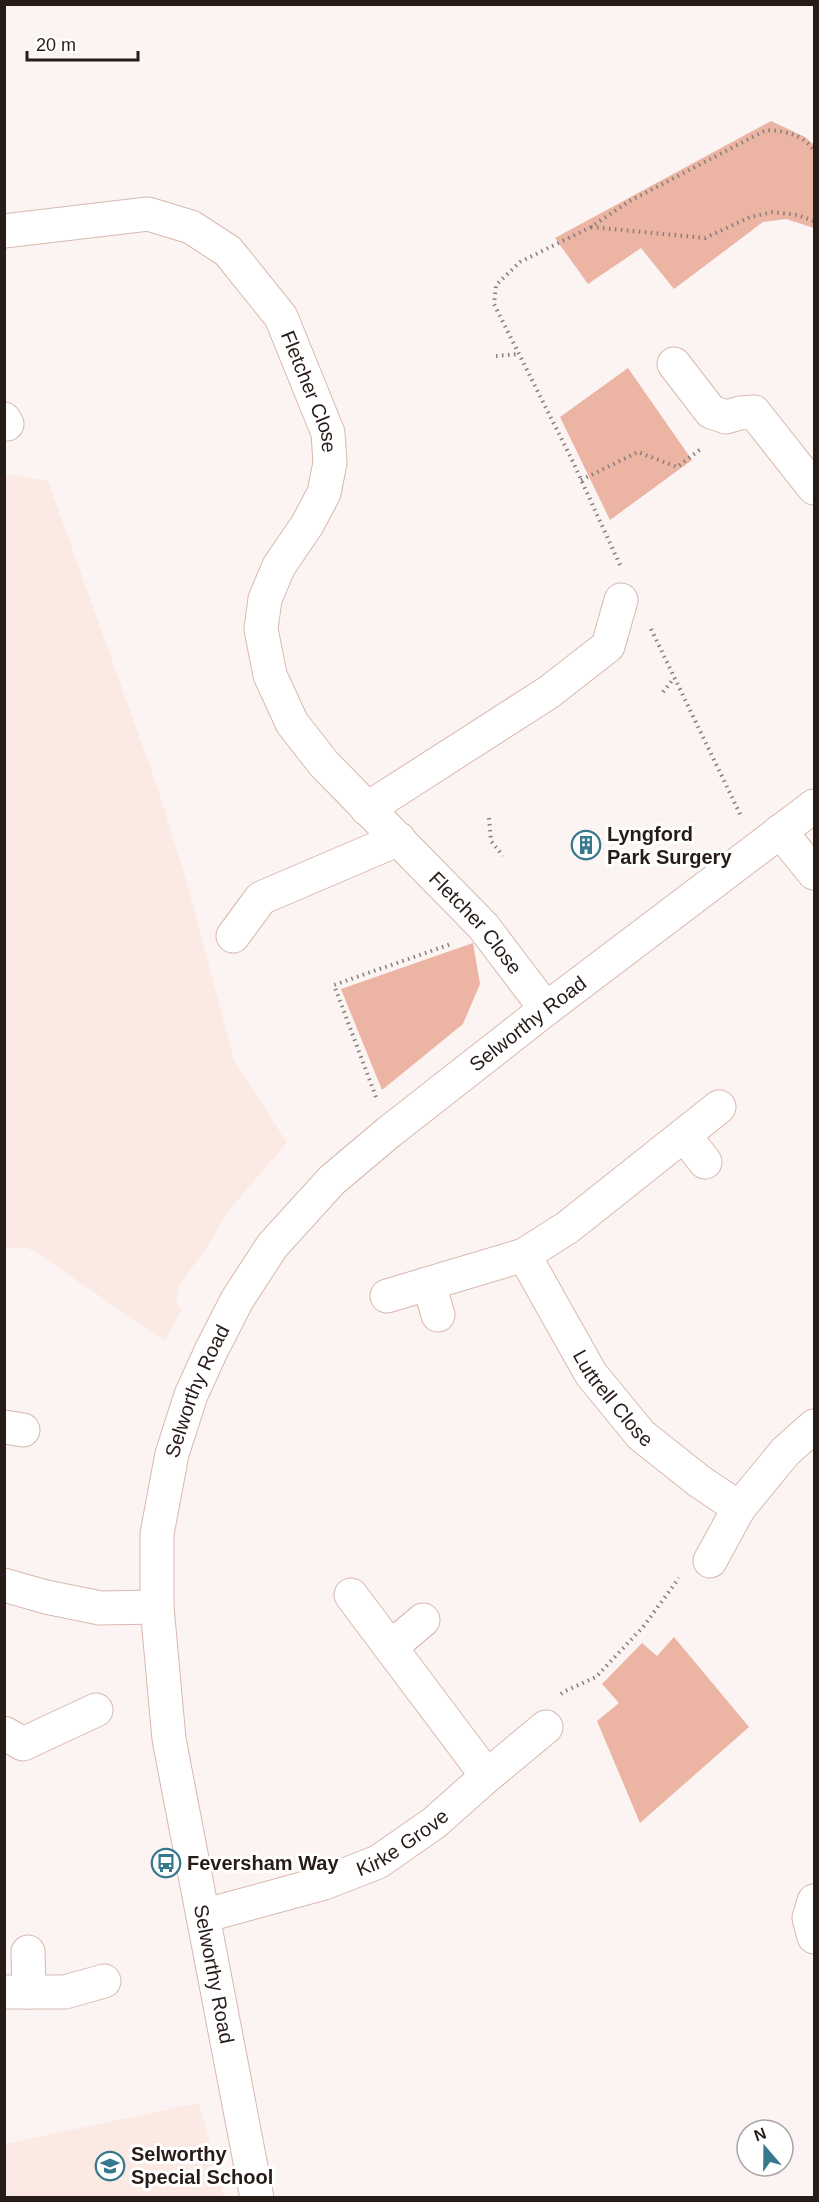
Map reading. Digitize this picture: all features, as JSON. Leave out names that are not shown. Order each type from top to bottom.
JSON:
[{"type":"street","name":"Fletcher Close","points":[[4,231],[148,214],[190,227],[228,251],[281,317],[328,433],[330,463],[324,493],[307,525],[279,566],[265,599],[261,629],[270,675],[292,723],[324,764],[483,926],[546,1010]]},
{"type":"street","points":[[674,364],[711,412],[726,417],[754,412],[814,488]]},
{"type":"street","points":[[367,809],[549,692],[608,646],[622,586]]},
{"type":"street","name":"Selworthy Road","points":[[257,2198],[169,1739],[157,1607],[157,1534],[172,1454],[191,1395],[237,1300],[272,1246],[332,1180],[389,1132],[546,1010],[814,806]]},
{"type":"street","points":[[233,936],[261,898],[399,839]]},
{"type":"street","points":[[770,840],[814,873]]},
{"type":"street","points":[[387,1296],[524,1255],[568,1227],[719,1107]]},
{"type":"street","points":[[684,1135],[705,1162]]},
{"type":"street","name":"Luttrell Close","points":[[524,1255],[591,1374],[641,1435],[699,1481],[739,1508]]},
{"type":"street","points":[[429,1284],[438,1315]]},
{"type":"street","points":[[710,1561],[739,1508],[785,1452],[814,1426]]},
{"type":"street","points":[[4,1585],[46,1597],[100,1608],[157,1607]]},
{"type":"street","points":[[351,1595],[487,1776]]},
{"type":"street","points":[[392,1647],[423,1620]]},
{"type":"street","points":[[4,1733],[23,1744],[96,1710]]},
{"type":"street","name":"Kirke Grove","points":[[203,1916],[324,1883],[378,1862],[434,1823],[546,1727]]},
{"type":"street","points":[[814,1901],[809,1918],[814,1937]]},
{"type":"street","points":[[28,1952],[17,1992],[65,1992],[104,1981]]},
{"type":"path","points":[[622,586],[581,480],[494,304],[496,285],[520,262],[591,227],[628,202],[766,130],[785,131],[797,136],[814,150]]},
{"type":"path","points":[[591,227],[705,238],[750,217],[773,212],[797,215],[814,221]]},
{"type":"path","points":[[496,356],[519,354]]},
{"type":"path","points":[[581,480],[638,452],[676,467]]},
{"type":"path","points":[[646,620],[736,807],[770,840]]},
{"type":"path","points":[[663,692],[674,678]]},
{"type":"path","points":[[489,818],[491,841],[503,856]]},
{"type":"path","points":[[389,1132],[334,985],[452,944],[483,926]]},
{"type":"path","points":[[546,1727],[543,1710],[565,1690],[596,1677],[643,1627],[692,1560],[710,1561]]},
{"type":"shaded area","points":[[771,121],[805,137],[814,145],[814,228],[786,219],[763,222],[674,289],[641,248],[588,284],[555,238]]},
{"type":"shaded area","points":[[628,368],[692,460],[610,520],[560,417]]},
{"type":"shaded area","points":[[4,474],[48,481],[158,789],[187,883],[234,1060],[287,1143],[228,1211],[208,1245],[179,1286],[176,1300],[181,1310],[165,1341],[37,1253],[26,1247],[5,1249]]},
{"type":"shaded area","points":[[473,943],[480,984],[463,1024],[382,1090],[341,989]]},
{"type":"shaded area","points":[[674,1637],[749,1727],[640,1823],[597,1721],[619,1703],[602,1684],[642,1643],[657,1656]]},
{"type":"shaded area","name":"Selworthy Special School","points":[[199,2103],[224,2197],[5,2197],[5,2144]]},
{"type":"place","name":"Lyngford Park Surgery","points":[[586,845]]},
{"type":"place","name":"Feversham Way","points":[[166,1863]]},
{"type":"place","name":"Selworthy Special School","points":[[110,2166]]}]
